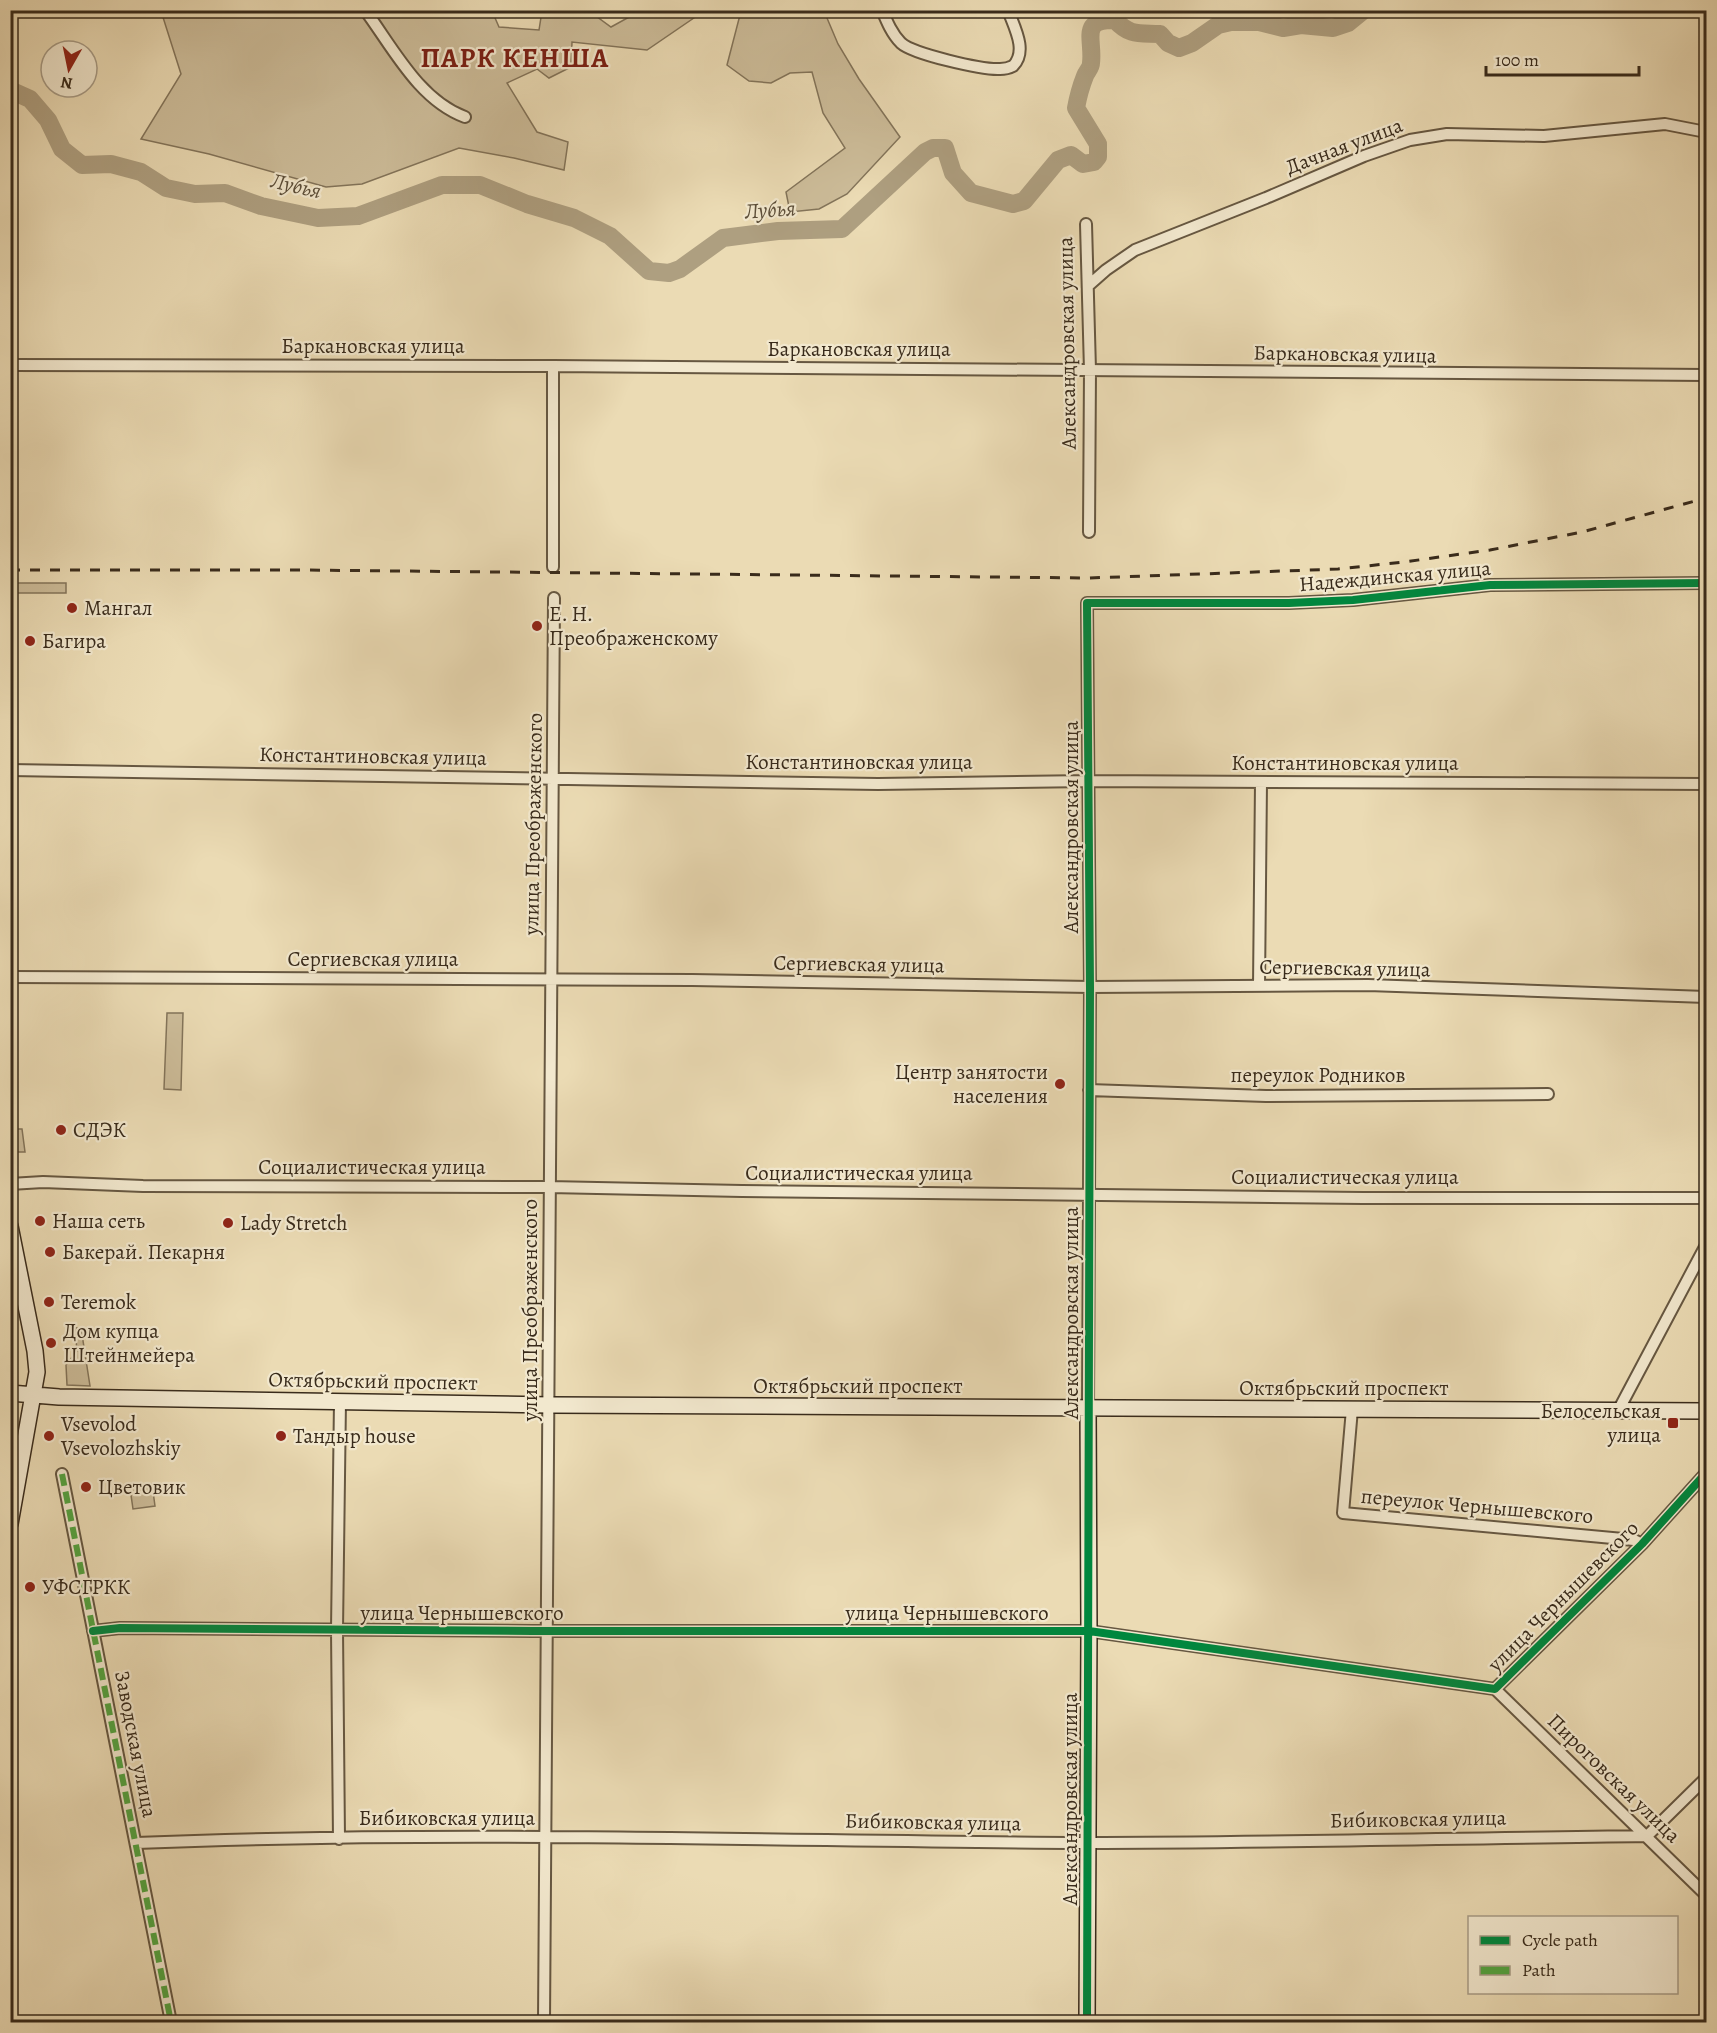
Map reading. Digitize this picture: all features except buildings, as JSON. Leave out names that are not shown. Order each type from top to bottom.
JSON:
[{"type":"street","points":[[365,10],[423,88],[449,111],[465,117]]},
{"type":"street","points":[[882,10],[887,23],[901,44],[919,53],[996,69],[1009,68],[1017,62],[1020,53],[1018,37],[1008,10]]},
{"type":"street","name":"Дачная улица","points":[[1089,285],[1135,250],[1364,156],[1410,140],[1447,134],[1544,136],[1665,124],[1707,132]]},
{"type":"street","name":"Александровская улица","points":[[1086,224],[1090,370],[1089,532]]},
{"type":"street","name":"Баркановская улица","points":[[10,365],[553,366],[1707,375]]},
{"type":"street","points":[[553,366],[553,567]]},
{"type":"street","name":"Надеждинская улица","points":[[1088,603],[1290,603],[1353,600],[1490,585],[1707,583]]},
{"type":"street","name":"улица Преображенского","points":[[544,2022],[549,1631],[549,1187],[554,598]]},
{"type":"street","name":"Александровская улица","points":[[1087,2022],[1090,987],[1088,603]]},
{"type":"street","name":"Константиновская улица","points":[[10,770],[878,784],[1089,781],[1707,784]]},
{"type":"street","points":[[1259,986],[1261,782]]},
{"type":"street","name":"Сергиевская улица","points":[[10,977],[551,979],[1090,987],[1368,986],[1707,997]]},
{"type":"street","name":"переулок Родников","points":[[1089,1090],[1266,1096],[1548,1094]]},
{"type":"street","name":"Социалистическая улица","points":[[10,1184],[43,1182],[143,1186],[549,1187],[1363,1198],[1707,1198]]},
{"type":"street","points":[[10,1226],[35,1351],[37,1372],[10,1524]]},
{"type":"street","points":[[1618,1411],[1707,1245]]},
{"type":"street","name":"Октябрьский проспект","points":[[10,1392],[70,1397],[550,1405],[1707,1410]]},
{"type":"street","points":[[339,1839],[337,1630],[340,1401]]},
{"type":"street","name":"переулок Чернышевского","points":[[1352,1409],[1343,1513],[1634,1540],[1642,1544]]},
{"type":"street","name":"улица Чернышевского","points":[[93,1631],[120,1628],[1089,1631],[1495,1689],[1642,1544],[1707,1473]]},
{"type":"street","name":"Заводская улица","points":[[62,1474],[171,2022]]},
{"type":"street","name":"Пироговская улица","points":[[1495,1689],[1707,1895]]},
{"type":"street","points":[[1647,1836],[1707,1778]]},
{"type":"street","name":"Бибиковская улица","points":[[135,1843],[222,1839],[545,1837],[1088,1843],[1647,1836]]},
{"type":"shaded area","points":[[161,11],[492,11],[499,27],[539,30],[542,11],[589,11],[611,27],[640,11],[704,11],[647,50],[572,42],[571,67],[549,78],[537,69],[507,83],[537,132],[568,142],[564,170],[459,148],[362,184],[326,187],[209,154],[141,139],[181,74]]},
{"type":"shaded area","points":[[741,11],[824,11],[838,44],[859,79],[900,137],[847,194],[819,209],[790,212],[786,192],[845,148],[823,113],[812,72],[790,73],[771,83],[749,81],[727,65]]},
{"type":"shaded area","points":[[10,583],[66,583],[66,593],[11,593]]},
{"type":"shaded area","points":[[167,1013],[183,1013],[181,1090],[164,1089]]},
{"type":"shaded area","points":[[10,1129],[22,1129],[25,1152],[11,1152]]},
{"type":"shaded area","points":[[75,1328],[81,1328],[90,1386],[67,1385],[66,1365],[77,1351]]},
{"type":"shaded area","points":[[152,1484],[155,1506],[133,1509],[130,1488]]},
{"type":"waterway","name":"Лубья","points":[[10,90],[30,99],[48,120],[62,149],[82,165],[111,164],[141,172],[166,188],[195,194],[225,193],[261,206],[318,218],[358,216],[442,185],[480,185],[527,204],[574,218],[610,236],[649,271],[669,273],[680,269],[723,238],[778,231],[842,229],[925,152],[933,148],[945,148],[953,173],[971,193],[1013,204],[1024,201],[1058,160],[1071,155],[1083,164],[1094,162],[1098,157],[1098,144],[1076,108],[1082,84],[1091,65],[1091,32],[1096,23],[1115,20],[1130,31],[1160,34],[1168,43],[1179,48],[1192,43],[1218,25],[1231,22],[1259,22],[1283,28],[1301,25],[1333,28],[1348,23],[1364,10]]},
{"type":"railway","points":[[10,570],[302,570],[1089,578],[1338,569],[1490,550],[1582,532],[1706,498]]},
{"type":"marked path","points":[[62,1474],[171,2022]]},
{"type":"cycle path","points":[[1087,2022],[1090,987],[1087,603],[1289,603],[1353,600],[1490,585],[1706,583]]},
{"type":"cycle path","points":[[93,1631],[120,1628],[1089,1631],[1495,1689],[1642,1544],[1706,1473]]},
{"type":"place","name":"Мангал","points":[[72,608]]},
{"type":"place","name":"Е. Н. Преображенскому","points":[[537,626]]},
{"type":"place","name":"Багира","points":[[30,641]]},
{"type":"place","name":"Центр занятости населения","points":[[1060,1084]]},
{"type":"place","name":"СДЭК","points":[[61,1130]]},
{"type":"place","name":"Наша сеть","points":[[40,1221]]},
{"type":"place","name":"Lady Stretch","points":[[228,1223]]},
{"type":"place","name":"Бакерай. Пекарня","points":[[50,1252]]},
{"type":"place","name":"Teremok","points":[[49,1302]]},
{"type":"place","name":"Дом купца Штейнмейера","points":[[51,1343]]},
{"type":"place","name":"Белосельская улица","points":[[1673,1423]]},
{"type":"place","name":"Vsevolod Vsevolozhskiy","points":[[49,1436]]},
{"type":"place","name":"Тандыр house","points":[[281,1436]]},
{"type":"place","name":"Цветовик","points":[[86,1487]]},
{"type":"place","name":"УФСГРКК","points":[[30,1587]]},
{"type":"district","name":"ПАРК КЕНША","points":[[515,58]]}]
